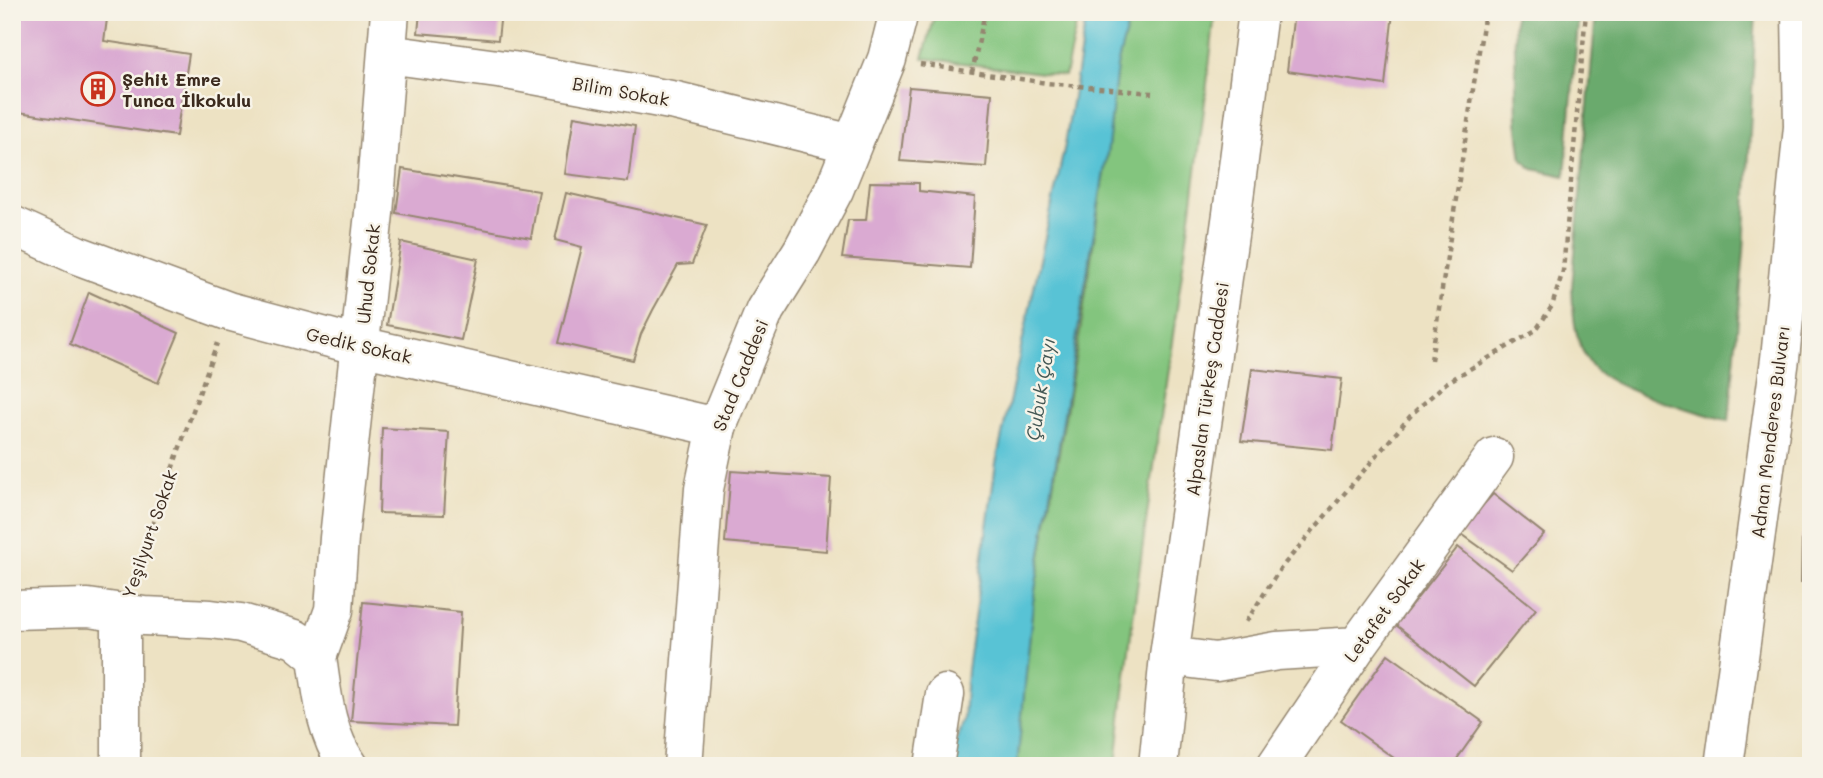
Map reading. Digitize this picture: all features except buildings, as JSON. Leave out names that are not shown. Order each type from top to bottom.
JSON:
[{"type":"street","name":"Uhud Sokak","points":[[317,657],[334,610],[339,538],[374,213],[390,12]]},
{"type":"street","name":"Stad Caddesi","points":[[683,766],[704,489],[716,427],[765,310],[802,251],[834,190],[887,59],[899,12]]},
{"type":"street","name":"Alpaslan Türkeş Caddesi","points":[[1158,766],[1169,656],[1258,12]]},
{"type":"street","name":"Adnan Menderes Bulvarı","points":[[1724,766],[1780,359],[1803,127],[1801,12]]},
{"type":"street","name":"Bilim Sokak","points":[[387,54],[512,71],[676,101],[852,144]]},
{"type":"street","name":"Gedik Sokak","points":[[12,225],[77,255],[229,311],[360,346],[716,427]]},
{"type":"street","name":"Letafet Sokak","points":[[1276,766],[1357,646],[1494,457]]},
{"type":"street","points":[[12,610],[65,607],[241,623],[295,639],[317,657],[324,705],[340,755],[349,766]]},
{"type":"street","name":"Yeşilyurt Sokak","points":[[121,613],[121,766]]},
{"type":"street","points":[[1169,656],[1216,662],[1276,651],[1357,646]]},
{"type":"street","points":[[934,766],[945,695]]},
{"type":"path","points":[[972,73],[985,12]]},
{"type":"path","points":[[1431,360],[1485,12]]},
{"type":"path","points":[[1216,662],[1280,569],[1413,413],[1446,383],[1536,330],[1552,306],[1563,271],[1586,12]]},
{"type":"path","points":[[887,59],[1047,83],[1152,93]]},
{"type":"path","name":"Yeşilyurt Sokak","points":[[121,613],[229,311]]},
{"type":"green space","points":[[936,12],[1079,12],[1065,76],[923,58]]},
{"type":"green space","points":[[1131,12],[1215,12],[1192,201],[1138,577],[1116,766],[1017,766],[1033,602],[1080,331],[1108,147],[1117,66]]},
{"type":"green space","points":[[1514,12],[1579,12],[1565,176],[1533,169],[1522,160],[1517,121]]},
{"type":"green space","points":[[1596,12],[1756,12],[1744,252],[1729,421],[1655,399],[1615,383],[1590,364],[1578,337],[1572,287]]},
{"type":"water","name":"Çubuk Çayı","points":[[1087,12],[1131,12],[1117,66],[1108,147],[1033,602],[1017,766],[953,766],[955,744],[964,720],[967,670],[996,463],[1065,145]]},
{"type":"place","name":"Şehit Emre Tunca İlkokulu","points":[[98,89]]}]
